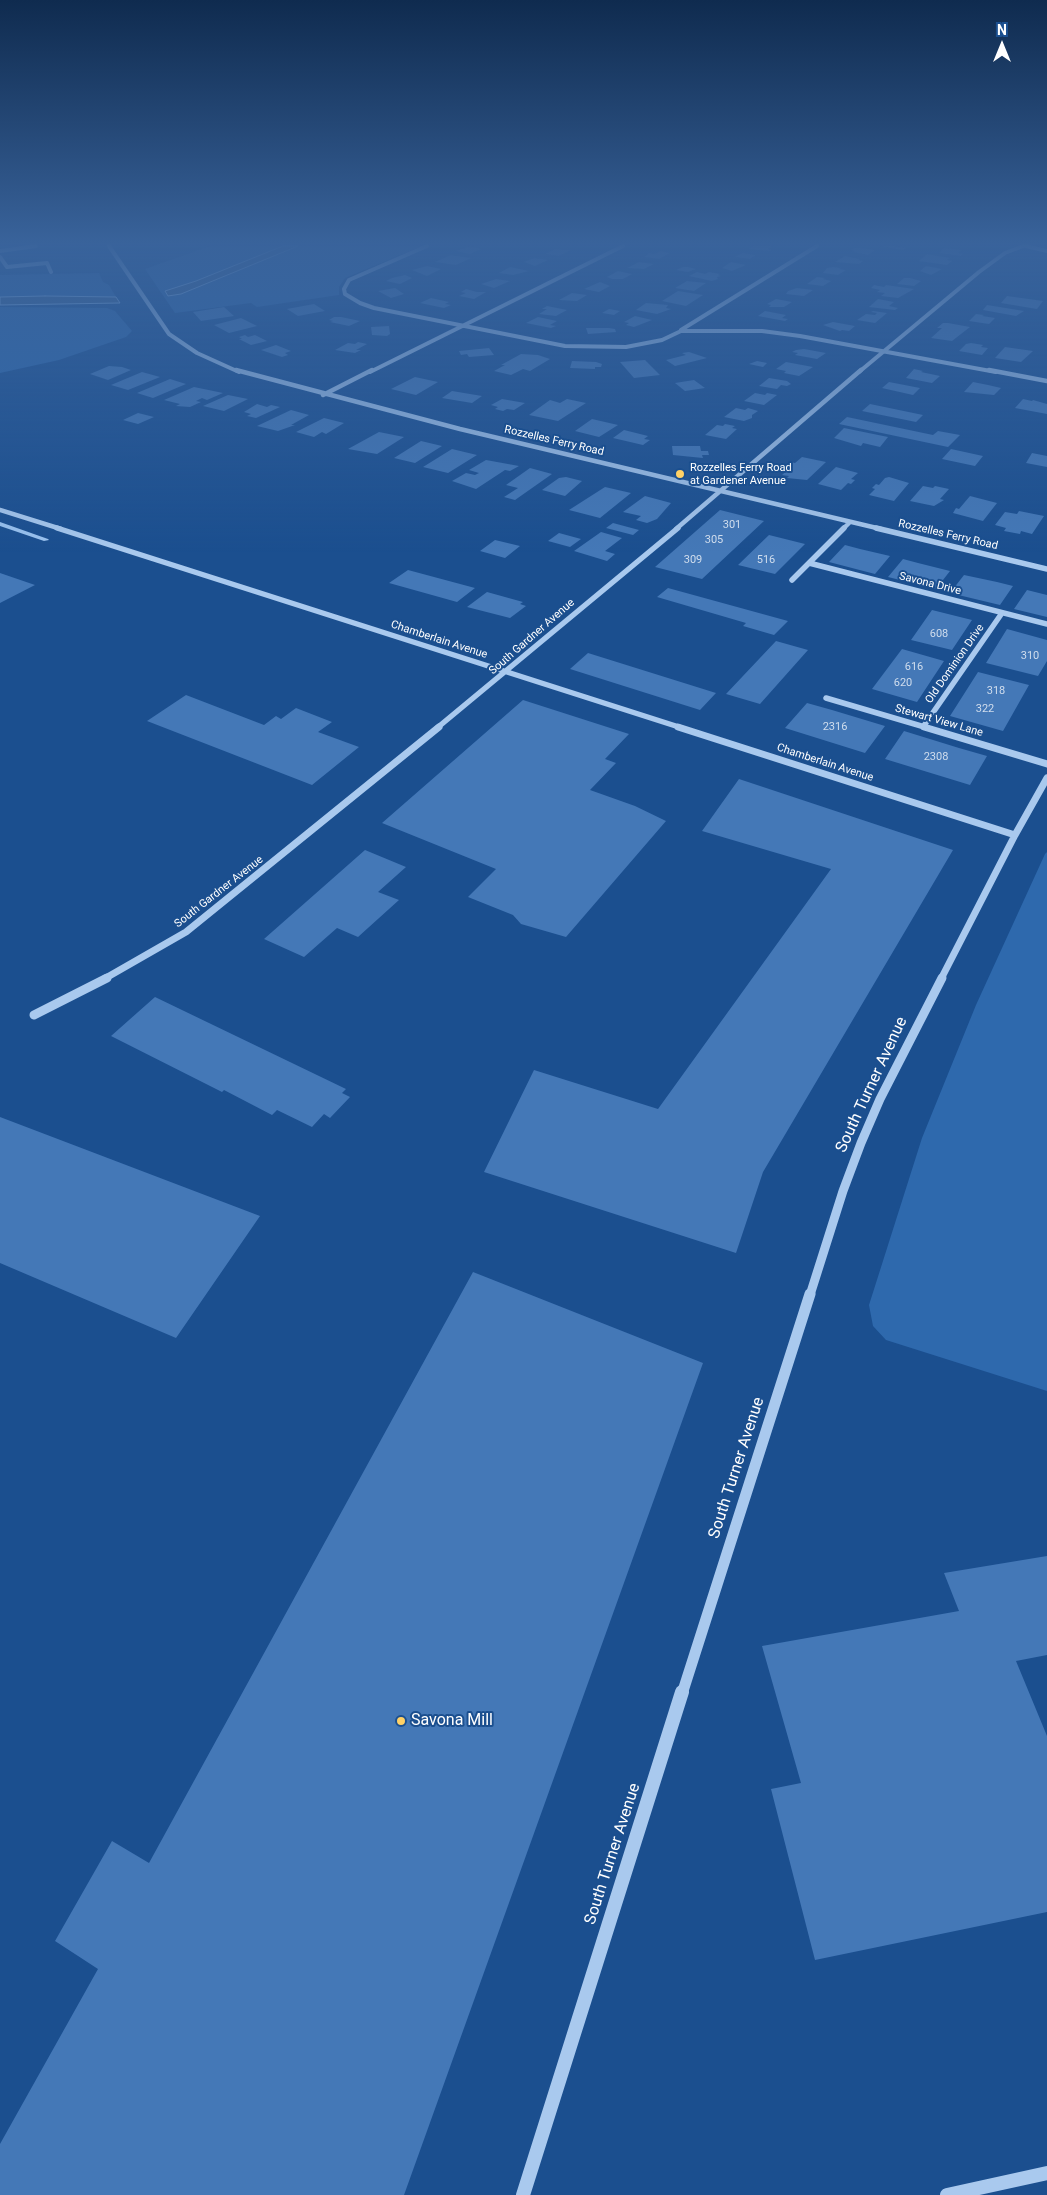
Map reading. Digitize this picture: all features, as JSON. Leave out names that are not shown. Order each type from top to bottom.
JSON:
[{"type":"street","name":"Rozzelles Ferry Road","points":[[189,348],[240,372],[323,395],[1047,569]]},
{"type":"street","points":[[323,395],[417,348]]},
{"type":"street","points":[[863,348],[1047,381]]},
{"type":"street","name":"South Gardner Avenue","points":[[34,1015],[96,984],[186,932],[507,672],[723,491],[782,437],[887,348]]},
{"type":"street","name":"Chamberlain Avenue","points":[[0,510],[1015,835]]},
{"type":"street","points":[[792,580],[850,522]]},
{"type":"street","name":"Savona Drive","points":[[809,563],[1047,624]]},
{"type":"street","name":"Old Dominion Drive","points":[[924,727],[1002,613]]},
{"type":"street","name":"Stewart View Lane","points":[[826,698],[1047,764]]},
{"type":"street","name":"South Turner Avenue","points":[[523,2195],[585,1995],[843,1191],[880,1099],[1015,835],[1047,778]]},
{"type":"street","points":[[947,2195],[1047,2173]]},
{"type":"shaded area","points":[[0,348],[93,348],[59,360],[0,373]]},
{"type":"shaded area","points":[[1047,852],[1047,1391],[886,1340],[873,1326],[869,1305],[922,1138],[976,1005]]},
{"type":"building","points":[[285,348],[291,351],[285,353],[288,355],[282,357],[261,350]]},
{"type":"building","points":[[359,348],[356,350],[361,350],[355,353],[335,350]]},
{"type":"building","points":[[489,348],[494,355],[469,357],[467,354],[461,355],[459,351]]},
{"type":"building","points":[[962,348],[988,348],[982,355],[959,351]]},
{"type":"building","points":[[1004,348],[1033,351],[1021,362],[995,358]]},
{"type":"building","points":[[804,349],[826,353],[817,359],[795,355],[798,353],[792,352]]},
{"type":"building","points":[[689,352],[707,358],[675,366],[666,360],[686,355],[682,353]]},
{"type":"building","points":[[521,354],[538,355],[550,359],[530,371],[523,369],[511,375],[494,371],[505,365],[501,365]]},
{"type":"building","points":[[645,360],[660,375],[634,378],[620,362]]},
{"type":"building","points":[[572,361],[602,364],[601,367],[595,367],[595,369],[570,368]]},
{"type":"building","points":[[757,361],[767,363],[763,367],[749,364]]},
{"type":"building","points":[[786,362],[813,367],[799,376],[776,369]]},
{"type":"building","points":[[109,366],[131,370],[108,380],[90,374]]},
{"type":"building","points":[[914,369],[940,376],[932,383],[906,378]]},
{"type":"building","points":[[142,372],[160,377],[128,390],[111,385]]},
{"type":"building","points":[[415,377],[438,382],[416,395],[391,389]]},
{"type":"building","points":[[769,378],[787,381],[791,384],[787,386],[781,385],[777,389],[759,386]]},
{"type":"building","points":[[170,379],[186,384],[153,398],[137,393]]},
{"type":"building","points":[[694,380],[705,388],[685,391],[675,383]]},
{"type":"building","points":[[889,382],[920,388],[913,395],[882,388]]},
{"type":"building","points":[[973,382],[1001,388],[994,395],[964,392]]},
{"type":"building","points":[[194,387],[223,393],[207,400],[202,398],[196,401],[201,402],[190,407],[176,406],[180,404],[164,400]]},
{"type":"building","points":[[452,391],[482,396],[472,403],[442,398]]},
{"type":"building","points":[[755,393],[777,395],[764,405],[744,401]]},
{"type":"building","points":[[228,395],[248,399],[224,411],[203,406]]},
{"type":"building","points":[[502,399],[525,403],[514,410],[507,409],[503,411],[495,409],[498,407],[491,405]]},
{"type":"building","points":[[567,399],[586,403],[558,421],[529,415],[550,400],[560,403]]},
{"type":"building","points":[[1023,399],[1047,404],[1047,414],[1015,408]]},
{"type":"building","points":[[257,404],[267,407],[271,405],[280,407],[256,418],[247,416],[251,414],[244,412]]},
{"type":"building","points":[[870,404],[923,415],[916,422],[862,411]]},
{"type":"building","points":[[736,408],[745,410],[748,408],[758,411],[752,415],[752,418],[744,421],[724,417]]},
{"type":"building","points":[[291,410],[309,415],[291,425],[295,425],[278,431],[257,426]]},
{"type":"building","points":[[138,413],[154,417],[138,424],[123,420]]},
{"type":"building","points":[[847,417],[933,435],[938,431],[960,435],[948,447],[839,424]]},
{"type":"building","points":[[324,418],[344,423],[326,434],[322,432],[314,437],[296,432]]},
{"type":"building","points":[[592,419],[618,425],[599,437],[575,431]]},
{"type":"building","points":[[725,424],[735,426],[732,428],[737,429],[726,439],[705,435],[717,425],[723,426]]},
{"type":"building","points":[[844,428],[888,437],[880,447],[863,443],[861,446],[834,438]]},
{"type":"building","points":[[624,430],[648,436],[644,439],[650,440],[643,445],[613,438]]},
{"type":"building","points":[[379,432],[404,437],[377,454],[348,449]]},
{"type":"building","points":[[421,441],[442,446],[415,463],[394,458]]},
{"type":"building","points":[[672,446],[700,446],[701,451],[708,451],[709,455],[702,455],[703,458],[673,455]]},
{"type":"building","points":[[452,449],[477,455],[448,473],[423,467]]},
{"type":"building","points":[[951,449],[983,456],[975,466],[942,459]]},
{"type":"building","points":[[1032,453],[1047,456],[1047,467],[1026,463]]},
{"type":"building","points":[[802,457],[826,462],[807,480],[787,478],[789,476],[782,475],[792,466],[788,465],[790,462],[795,463]]},
{"type":"building","points":[[486,460],[519,466],[510,471],[505,470],[476,489],[452,481],[466,473],[475,475],[479,473],[469,470]]},
{"type":"building","points":[[836,467],[858,473],[851,479],[855,480],[851,484],[848,483],[841,490],[818,484]]},
{"type":"building","points":[[530,468],[552,474],[515,500],[504,497],[518,488],[506,485]]},
{"type":"building","points":[[566,477],[582,481],[565,496],[542,490],[559,478]]},
{"type":"building","points":[[889,477],[909,483],[894,501],[869,495],[875,489],[872,488],[876,484],[879,485],[885,478]]},
{"type":"building","points":[[923,486],[949,489],[940,499],[944,500],[934,506],[910,501]]},
{"type":"building","points":[[605,487],[631,493],[600,518],[569,510]]},
{"type":"building","points":[[645,496],[671,503],[657,519],[647,523],[636,520],[641,516],[623,512]]},
{"type":"building","points":[[970,496],[997,503],[983,521],[953,513]]},
{"type":"building","points":[[720,510],[764,521],[702,579],[655,567]]},
{"type":"building","points":[[1019,511],[1044,516],[1032,534],[1021,531],[1020,534],[1004,531],[1006,528],[995,525],[1005,512],[1017,514]]},
{"type":"building","points":[[613,523],[639,530],[633,535],[606,528]]},
{"type":"building","points":[[601,532],[622,538],[605,551],[615,554],[607,561],[574,551]]},
{"type":"building","points":[[559,533],[581,539],[570,547],[548,541]]},
{"type":"building","points":[[769,535],[805,544],[775,574],[738,565]]},
{"type":"building","points":[[495,540],[520,546],[505,558],[480,551]]},
{"type":"building","points":[[845,545],[890,556],[875,574],[829,562]]},
{"type":"building","points":[[903,559],[950,571],[936,589],[888,577]]},
{"type":"building","points":[[408,570],[475,588],[457,602],[389,583]]},
{"type":"building","points":[[0,573],[35,585],[0,603]]},
{"type":"building","points":[[964,575],[1013,586],[1000,605],[950,593]]},
{"type":"building","points":[[668,588],[788,621],[774,635],[743,626],[746,623],[657,597]]},
{"type":"building","points":[[1027,590],[1047,595],[1047,617],[1014,609]]},
{"type":"building","points":[[487,592],[523,602],[520,604],[526,606],[510,618],[467,607]]},
{"type":"building","points":[[932,610],[972,620],[952,650],[911,640]]},
{"type":"building","points":[[1007,629],[1047,640],[1047,661],[1038,676],[986,663]]},
{"type":"building","points":[[776,641],[808,650],[760,704],[726,694]]},
{"type":"building","points":[[902,649],[944,661],[917,702],[872,689]]},
{"type":"building","points":[[588,653],[716,693],[700,710],[570,669]]},
{"type":"building","points":[[978,672],[1029,685],[1003,731],[950,716]]},
{"type":"building","points":[[186,695],[264,725],[276,716],[281,719],[296,708],[332,722],[318,732],[359,747],[312,785],[147,721]]},
{"type":"building","points":[[523,700],[629,734],[605,759],[616,763],[590,790],[635,806],[666,821],[566,937],[521,924],[513,915],[468,897],[496,869],[382,823]]},
{"type":"building","points":[[807,703],[885,726],[865,753],[785,728]]},
{"type":"building","points":[[904,731],[987,756],[970,785],[885,759]]},
{"type":"building","points":[[739,779],[953,850],[763,1172],[736,1253],[484,1172],[534,1070],[658,1109],[831,869],[702,831]]},
{"type":"building","points":[[365,850],[406,867],[378,892],[399,900],[358,937],[337,928],[304,957],[264,939]]},
{"type":"building","points":[[155,997],[346,1089],[342,1093],[350,1097],[330,1118],[324,1114],[312,1127],[277,1110],[272,1115],[111,1036]]},
{"type":"building","points":[[0,1117],[260,1216],[176,1338],[0,1263]]},
{"type":"building","name":"Savona Mill","points":[[473,1272],[703,1363],[404,2195],[0,2195],[0,2144],[98,1969],[55,1941],[112,1841],[149,1863]]},
{"type":"building","points":[[1047,1556],[1047,1655],[1016,1661],[1047,1736],[1047,1912],[815,1960],[771,1789],[801,1783],[762,1646],[959,1611],[944,1573]]},
{"type":"waterway","points":[[0,524],[46,540]]},
{"type":"place","name":"Rozzelles Ferry Road at Gardener Avenue","points":[[680,474]]},
{"type":"place","name":"Savona Mill","points":[[401,1721]]}]
